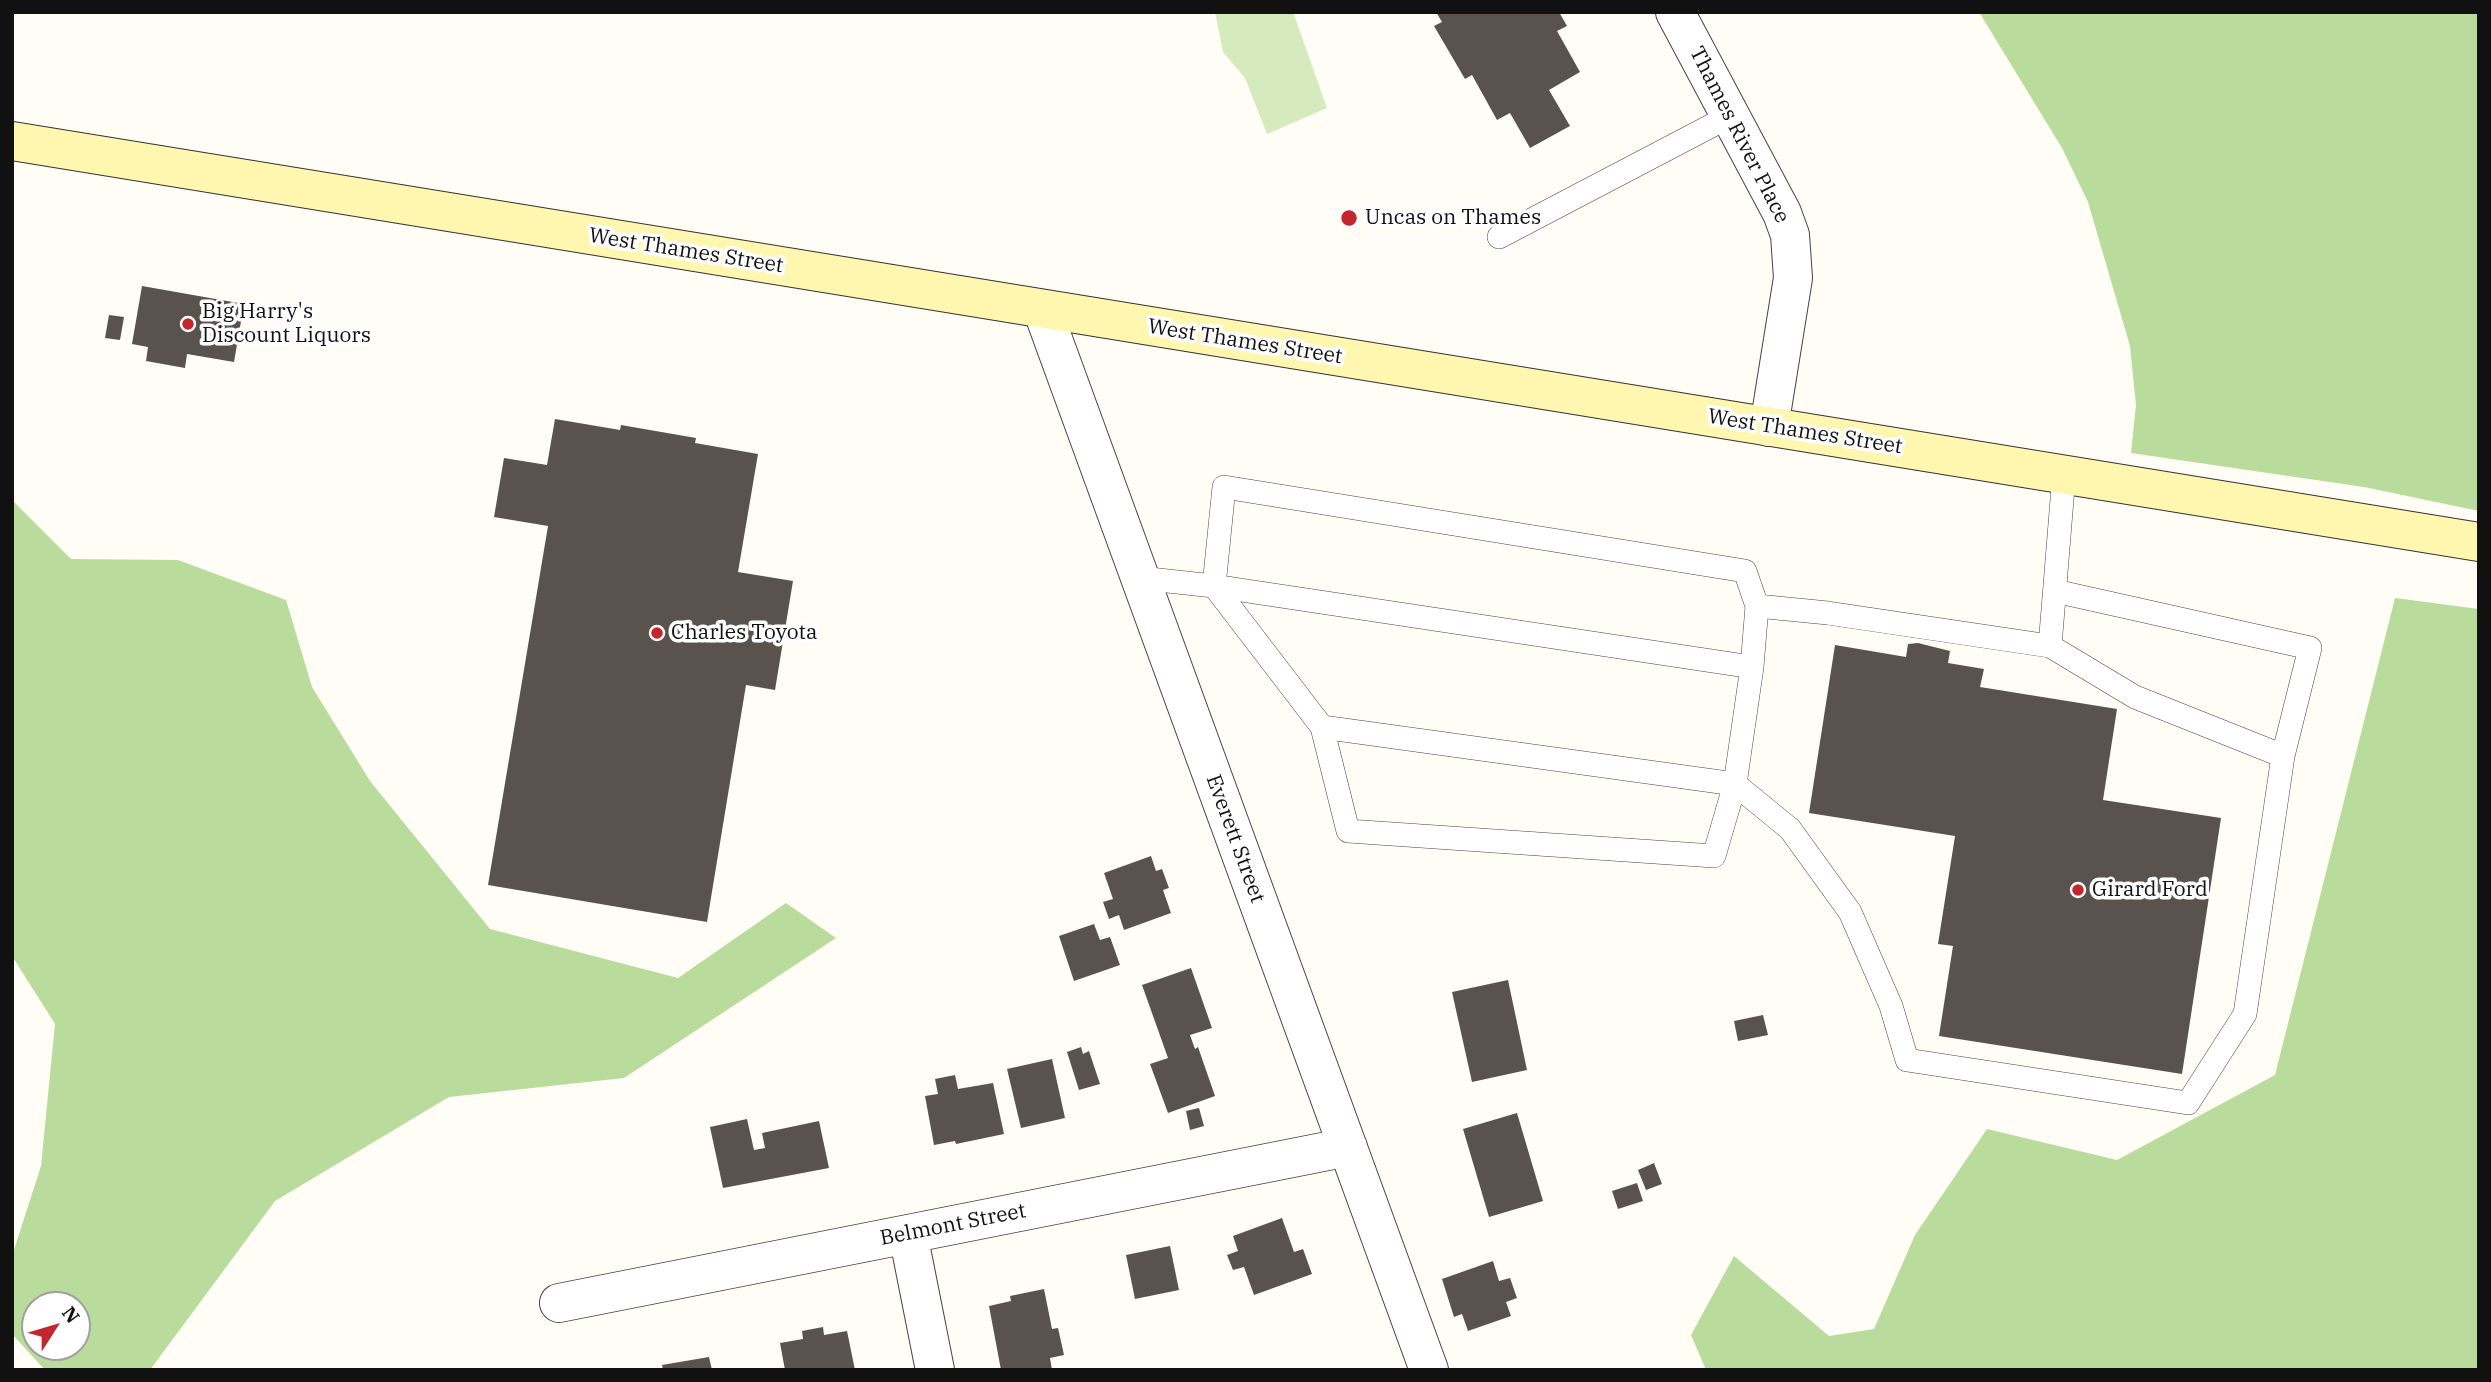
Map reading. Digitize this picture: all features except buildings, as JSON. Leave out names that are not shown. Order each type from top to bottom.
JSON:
[{"type":"main road","name":"West Thames Street","points":[[12,141],[2479,542]]},
{"type":"street","name":"Thames River Place","points":[[1675,12],[1782,213],[1790,235],[1793,278],[1769,427]]},
{"type":"street","name":"Everett Street","points":[[1042,309],[1429,1370]]},
{"type":"street","name":"Belmont Street","points":[[559,1303],[1348,1147]]},
{"type":"street","points":[[908,1234],[935,1370]]},
{"type":"lane","points":[[1499,237],[1730,116]]},
{"type":"lane","points":[[2050,646],[2064,475]]},
{"type":"lane","points":[[1224,487],[1745,571],[1757,606],[1752,667],[1735,784],[1714,856],[1348,831],[1322,727],[1214,586],[1224,487]]},
{"type":"lane","points":[[1140,578],[1214,586],[1752,667]]},
{"type":"lane","points":[[1322,727],[1735,784],[1790,829],[1850,912],[1891,1006],[1908,1060],[2188,1103],[2245,1014],[2283,755],[2310,648],[2055,591]]},
{"type":"lane","points":[[1757,606],[1828,613],[2050,646],[2135,697],[2283,755]]},
{"type":"green space","points":[[1215,12],[1293,12],[1327,108],[1267,134],[1245,78],[1223,52]]},
{"type":"green space","points":[[1979,12],[2479,12],[2479,511],[2364,487],[2131,453],[2136,405],[2130,346],[2088,202],[2062,148]]},
{"type":"green space","points":[[12,500],[71,559],[178,560],[286,600],[312,687],[370,781],[490,929],[678,978],[786,903],[836,938],[624,1078],[449,1097],[275,1201],[150,1370],[45,1370],[37,1361],[91,1361],[91,1291],[21,1291],[21,1344],[12,1334],[12,1256],[41,1166],[55,1024],[12,956]]},
{"type":"green space","points":[[2395,598],[2479,609],[2479,1370],[1706,1370],[1691,1335],[1734,1256],[1829,1336],[1874,1329],[1915,1235],[1987,1129],[2117,1160],[2275,1075]]},
{"type":"place","name":"Uncas on Thames","points":[[1349,218]]},
{"type":"place","name":"Big Harry's Discount Liquors","points":[[188,324]]},
{"type":"place","name":"Charles Toyota","points":[[657,633]]},
{"type":"place","name":"Girard Ford","points":[[2078,890]]}]
